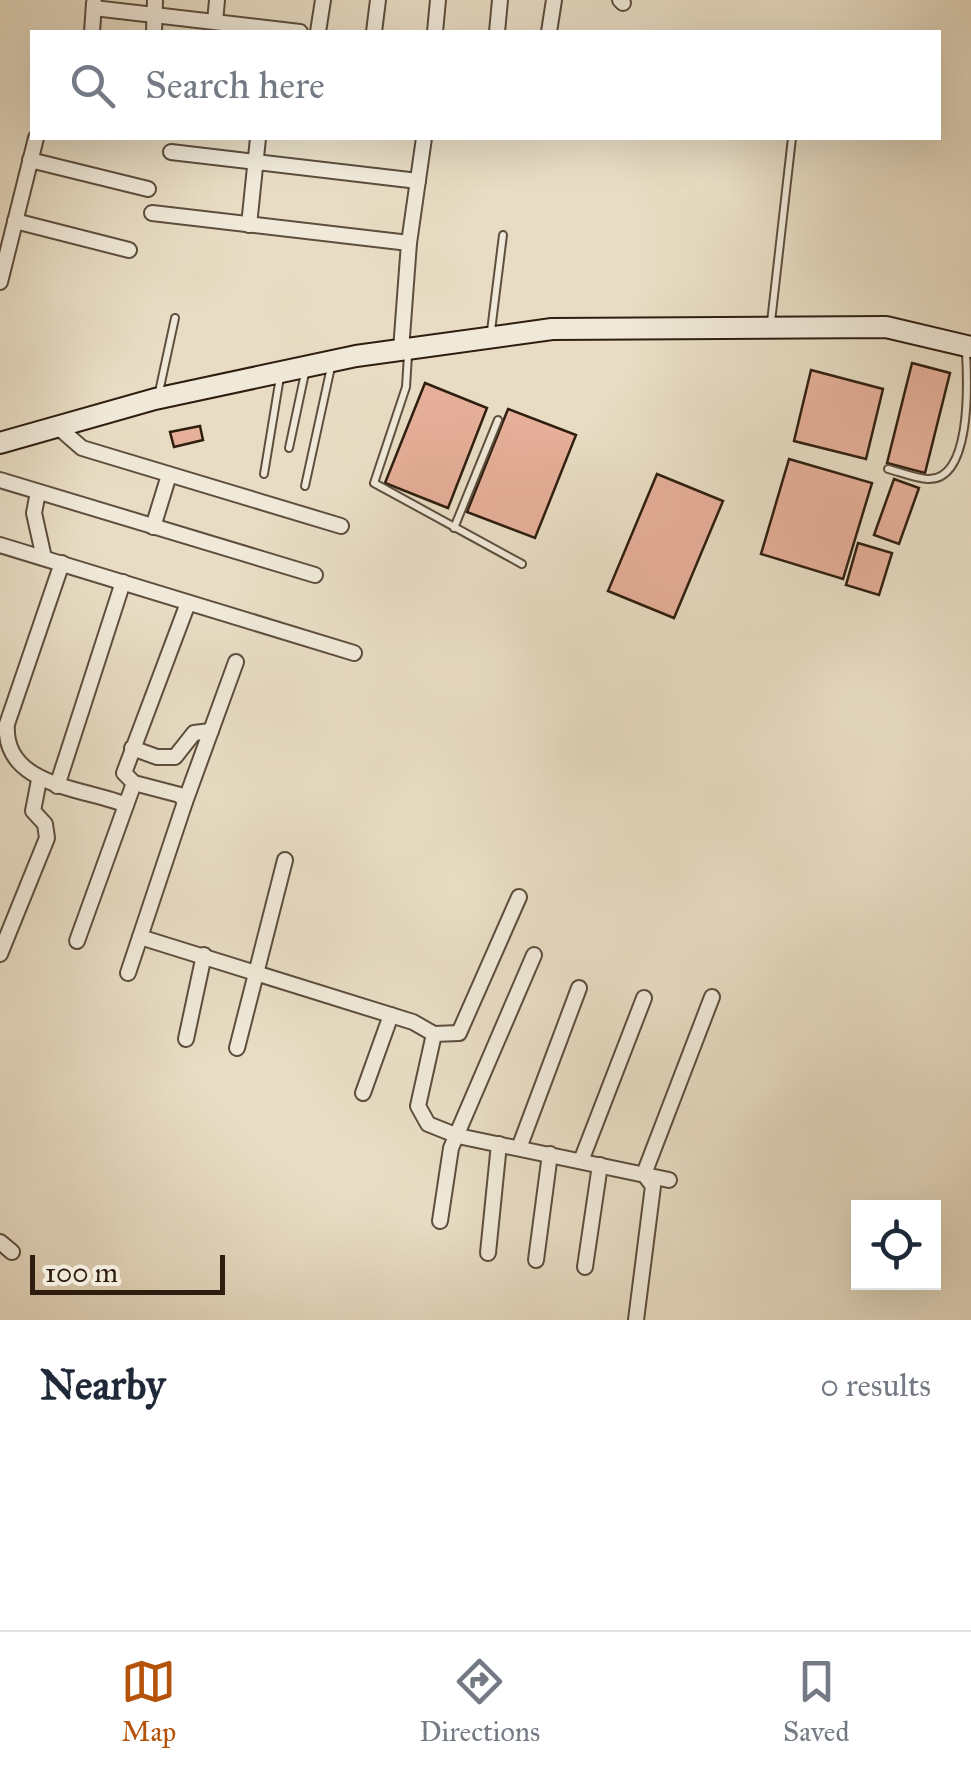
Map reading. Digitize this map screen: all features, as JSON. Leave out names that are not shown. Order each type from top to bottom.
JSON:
[{"type":"main road","points":[[0,443],[158,398],[332,361],[552,329],[886,327],[968,346]]},
{"type":"street","points":[[215,22],[217,0]]},
{"type":"street","points":[[318,30],[322,0]]},
{"type":"street","points":[[374,30],[378,0]]},
{"type":"street","points":[[435,30],[438,0]]},
{"type":"street","points":[[497,30],[500,0]]},
{"type":"street","points":[[549,30],[554,0]]},
{"type":"street","points":[[92,30],[94,4],[155,7],[265,30]]},
{"type":"street","points":[[0,282],[35,140]]},
{"type":"street","points":[[249,225],[258,140]]},
{"type":"street","points":[[405,349],[408,243],[424,140]]},
{"type":"street","points":[[171,152],[418,181]]},
{"type":"street","points":[[30,160],[148,188]]},
{"type":"street","points":[[152,213],[408,243]]},
{"type":"street","points":[[15,221],[129,250]]},
{"type":"street","points":[[58,427],[82,448],[341,526]]},
{"type":"street","points":[[152,527],[169,475]]},
{"type":"street","points":[[0,480],[316,574]]},
{"type":"street","points":[[38,492],[34,513],[44,558]]},
{"type":"street","points":[[0,545],[354,653]]},
{"type":"street","points":[[62,564],[6,732],[16,755],[40,780],[96,792],[126,805]]},
{"type":"street","points":[[57,786],[122,582]]},
{"type":"street","points":[[185,802],[168,790],[134,782],[124,773],[188,602]]},
{"type":"street","points":[[128,973],[236,662]]},
{"type":"street","points":[[132,748],[156,758],[176,757],[194,733],[211,731]]},
{"type":"street","points":[[0,954],[47,838],[45,824],[34,811],[40,780]]},
{"type":"street","points":[[77,941],[134,782]]},
{"type":"street","points":[[237,1048],[286,860]]},
{"type":"street","points":[[140,937],[391,1015],[434,1034],[459,1033],[519,897]]},
{"type":"street","points":[[440,1221],[450,1148],[534,954]]},
{"type":"street","points":[[186,1039],[204,956]]},
{"type":"street","points":[[519,1148],[579,988]]},
{"type":"street","points":[[644,1174],[712,997]]},
{"type":"street","points":[[581,1161],[644,998]]},
{"type":"street","points":[[363,1093],[391,1015]]},
{"type":"street","points":[[434,1034],[436,1042],[418,1106],[428,1124],[458,1136],[668,1180]]},
{"type":"street","points":[[488,1253],[499,1144]]},
{"type":"street","points":[[536,1260],[550,1154]]},
{"type":"street","points":[[585,1267],[600,1165]]},
{"type":"street","points":[[636,1320],[653,1186],[644,1174]]},
{"type":"lane","points":[[770,328],[792,140]]},
{"type":"lane","points":[[491,338],[503,235]]},
{"type":"lane","points":[[158,398],[175,318]]},
{"type":"lane","points":[[888,469],[930,480],[950,472],[964,459],[970,432],[968,346]]},
{"type":"lane","points":[[405,349],[406,387],[374,483],[522,564]]},
{"type":"lane","points":[[305,486],[332,361]]},
{"type":"lane","points":[[288,448],[306,367]]},
{"type":"lane","points":[[264,474],[281,372]]},
{"type":"lane","points":[[454,528],[498,420]]},
{"type":"building","points":[[912,363],[950,373],[925,473],[887,463]]},
{"type":"building","points":[[811,370],[883,389],[866,459],[794,441]]},
{"type":"building","points":[[425,383],[487,408],[448,508],[385,483]]},
{"type":"building","points":[[508,409],[576,435],[535,538],[467,512]]},
{"type":"building","points":[[200,426],[203,440],[174,447],[170,432]]},
{"type":"building","points":[[789,459],[872,483],[843,579],[761,554]]},
{"type":"building","points":[[657,474],[723,501],[674,618],[608,591]]},
{"type":"building","points":[[894,479],[919,488],[899,544],[874,535]]},
{"type":"building","points":[[858,543],[892,553],[879,595],[846,585]]}]
